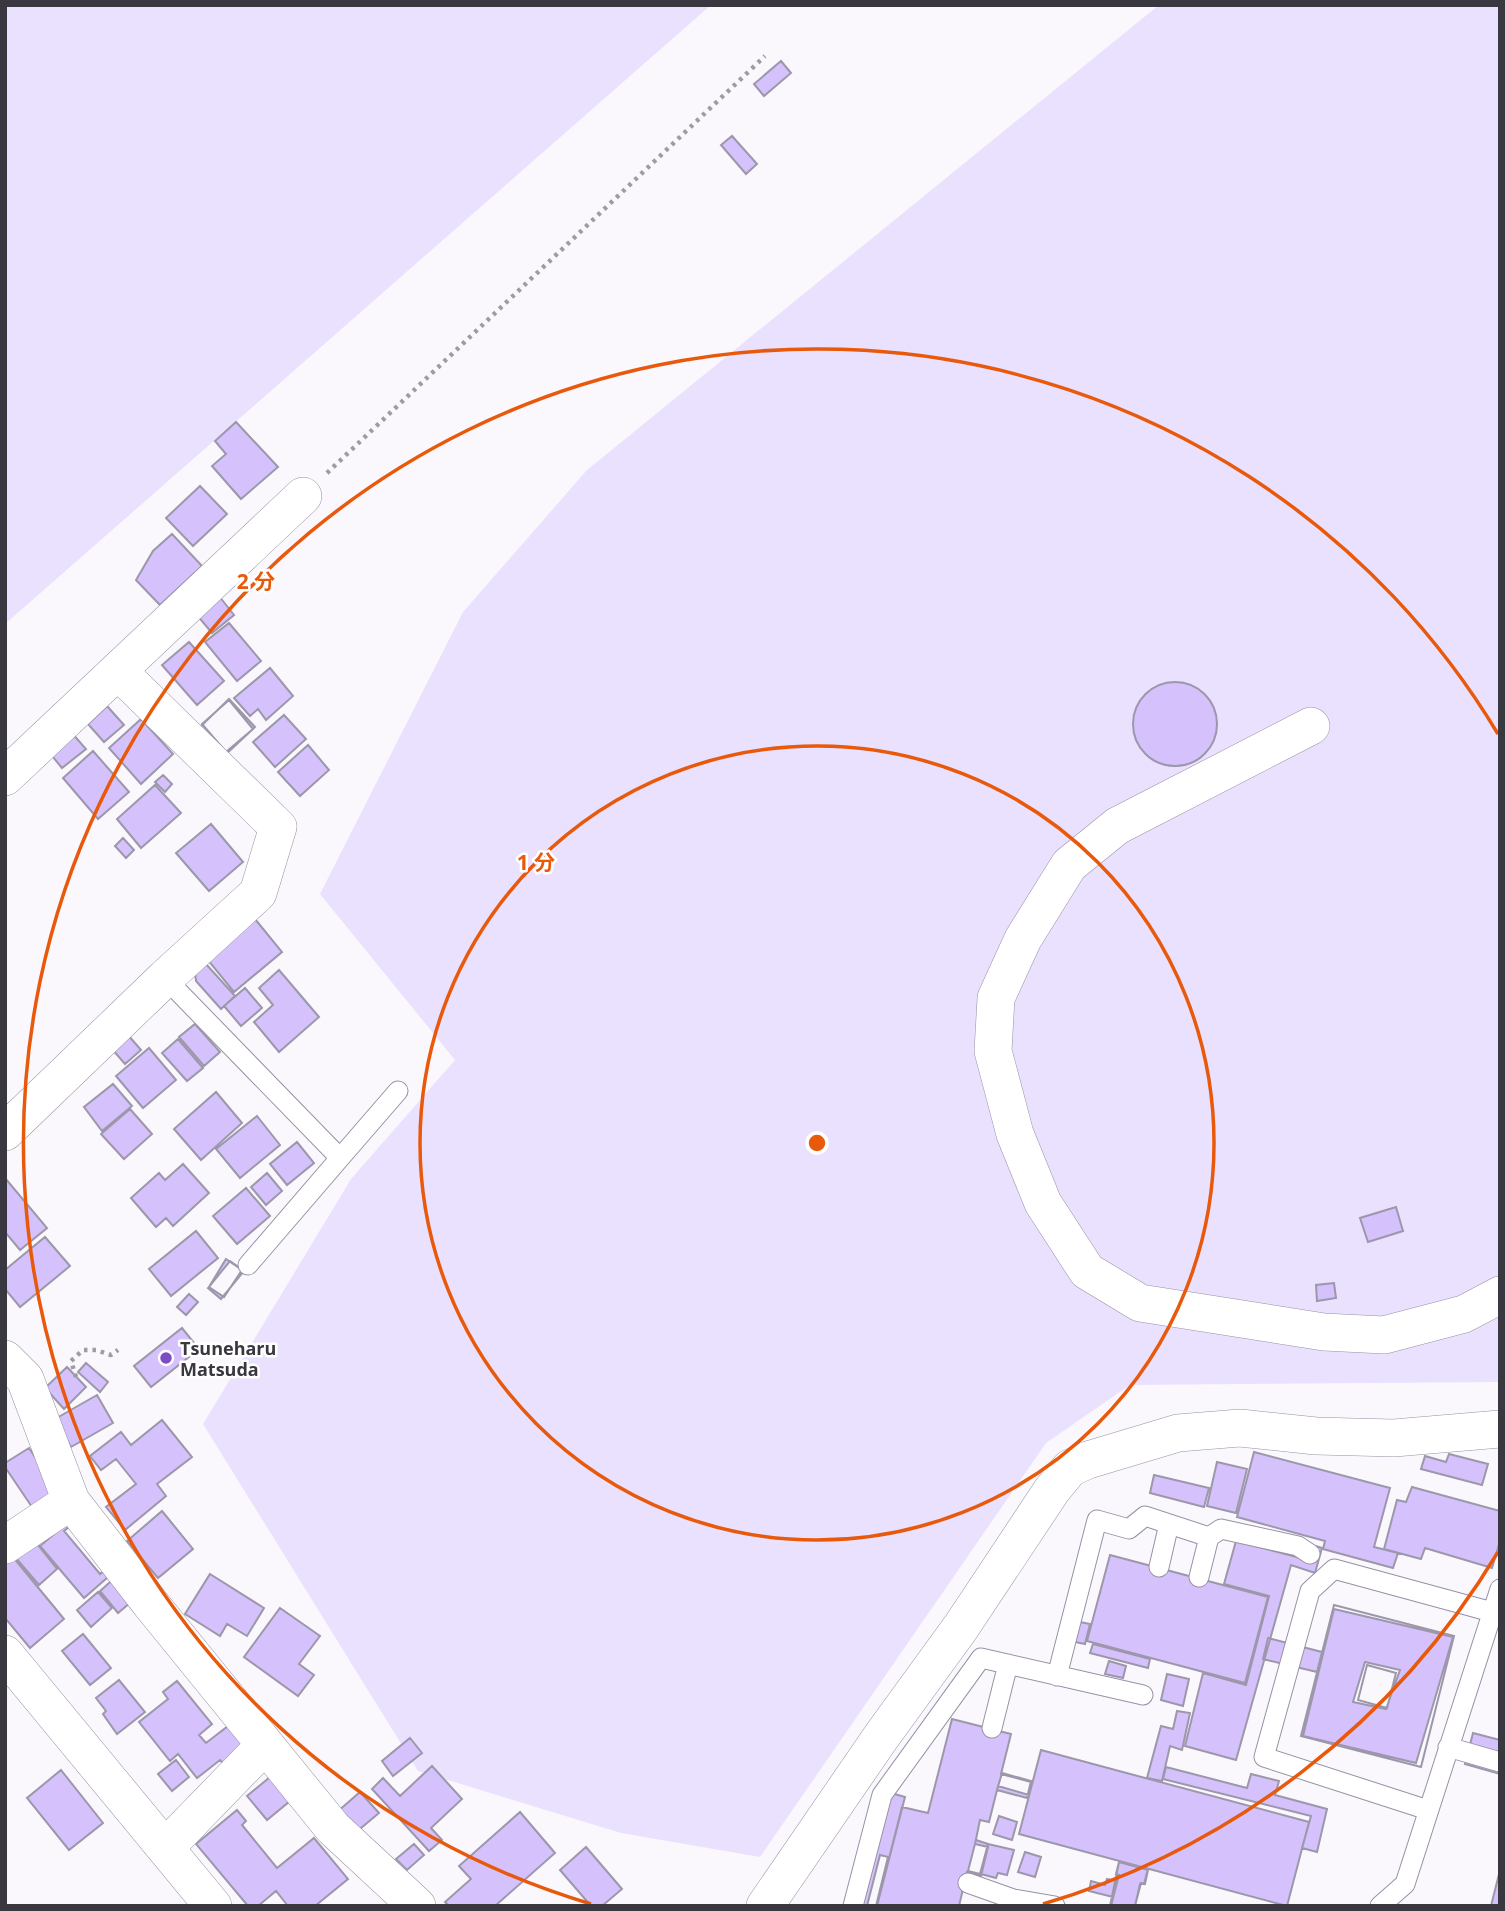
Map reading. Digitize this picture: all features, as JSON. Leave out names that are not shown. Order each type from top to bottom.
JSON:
[{"type":"street","points":[[5,777],[303,496]]},
{"type":"street","points":[[5,1132],[258,893],[278,827],[118,671]]},
{"type":"street","points":[[1311,726],[1117,826],[1069,865],[1023,939],[996,998],[993,1051],[1015,1134],[1043,1203],[1087,1270],[1140,1303],[1324,1332],[1384,1335],[1464,1314],[1500,1295]]},
{"type":"street","points":[[5,1359],[25,1378],[46,1405],[71,1501],[333,1828],[400,1901]]},
{"type":"street","points":[[765,1906],[881,1737],[961,1627],[1052,1490],[1070,1468],[1178,1433],[1240,1427],[1316,1436],[1394,1438],[1500,1429]]},
{"type":"street","points":[[5,1545],[71,1501]]},
{"type":"street","points":[[5,1654],[213,1906]]},
{"type":"street","points":[[165,1848],[265,1745]]},
{"type":"lane","points":[[165,978],[340,1158]]},
{"type":"lane","points":[[248,1265],[398,1091]]},
{"type":"lane","points":[[1058,1676],[1097,1520],[1129,1529],[1145,1516],[1209,1537]]},
{"type":"lane","points":[[1159,1567],[1169,1524]]},
{"type":"lane","points":[[1199,1577],[1209,1537],[1221,1529],[1298,1546],[1321,1561],[1492,1612]]},
{"type":"lane","points":[[1321,1561],[1310,1591],[1264,1757],[1428,1810]]},
{"type":"lane","points":[[1380,1906],[1405,1884],[1500,1589]]},
{"type":"lane","points":[[853,1906],[882,1795],[981,1658],[1143,1695]]},
{"type":"lane","points":[[992,1728],[1008,1664]]},
{"type":"lane","points":[[1448,1747],[1500,1762]]},
{"type":"lane","points":[[968,1883],[1013,1899],[1055,1906]]},
{"type":"path","points":[[303,496],[765,56]]},
{"type":"path","points":[[76,1377],[71,1361],[83,1350],[96,1350],[111,1355],[118,1350]]},
{"type":"shaded area","points":[[5,5],[711,5],[5,624]]},
{"type":"shaded area","points":[[1159,5],[1500,5],[1500,1382],[1130,1385],[1046,1443],[760,1857],[621,1833],[418,1771],[203,1424],[351,1179],[455,1060],[320,894],[463,612],[587,470]]},
{"type":"building","points":[[781,61],[791,73],[764,96],[754,84]]},
{"type":"building","points":[[732,136],[757,164],[746,174],[721,145]]},
{"type":"building","points":[[236,422],[278,467],[241,499],[212,466],[226,454],[215,441]]},
{"type":"building","points":[[200,486],[227,514],[193,546],[166,518]]},
{"type":"building","points":[[172,534],[202,566],[160,605],[136,580],[153,551]]},
{"type":"building","points":[[219,596],[234,615],[212,633],[196,614]]},
{"type":"building","points":[[229,623],[261,661],[237,681],[205,642]]},
{"type":"building","points":[[189,642],[224,681],[197,705],[162,665]]},
{"type":"building","points":[[270,668],[293,696],[266,720],[258,709],[250,716],[234,698]]},
{"type":"building","points":[[1175,682],[1191,685],[1205,694],[1214,708],[1217,724],[1214,740],[1205,754],[1191,763],[1175,766],[1159,763],[1145,754],[1136,740],[1133,724],[1136,708],[1145,694],[1159,685]]},
{"type":"building","points":[[229,699],[255,727],[224,756],[199,728]]},
{"type":"building","points":[[229,700],[253,729],[226,752],[202,724]]},
{"type":"building","points":[[107,706],[124,725],[104,742],[88,724]]},
{"type":"building","points":[[284,715],[306,739],[275,767],[253,742]]},
{"type":"building","points":[[141,719],[173,754],[141,784],[109,748]]},
{"type":"building","points":[[71,732],[86,749],[62,768],[48,751]]},
{"type":"building","points":[[308,745],[329,770],[300,796],[278,772]]},
{"type":"building","points":[[93,751],[129,792],[98,819],[63,778]]},
{"type":"building","points":[[163,775],[172,784],[165,792],[155,782]]},
{"type":"building","points":[[155,785],[181,813],[141,848],[117,819]]},
{"type":"building","points":[[211,824],[243,862],[209,891],[176,853]]},
{"type":"building","points":[[123,838],[134,850],[126,858],[115,846]]},
{"type":"building","points":[[255,919],[282,952],[234,992],[207,959]]},
{"type":"building","points":[[205,963],[235,996],[221,1009],[196,981],[195,972]]},
{"type":"building","points":[[279,970],[319,1017],[279,1052],[254,1022],[273,1005],[259,988]]},
{"type":"building","points":[[245,988],[262,1008],[241,1026],[224,1006]]},
{"type":"building","points":[[195,1024],[220,1052],[204,1066],[179,1037]]},
{"type":"building","points":[[128,1035],[141,1050],[125,1064],[112,1049]]},
{"type":"building","points":[[178,1039],[203,1068],[187,1081],[162,1053]]},
{"type":"building","points":[[149,1048],[176,1080],[143,1108],[116,1076]]},
{"type":"building","points":[[113,1084],[132,1106],[102,1131],[84,1107]]},
{"type":"building","points":[[216,1092],[242,1123],[201,1160],[174,1129]]},
{"type":"building","points":[[130,1109],[152,1134],[124,1159],[101,1134]]},
{"type":"building","points":[[257,1116],[280,1145],[240,1178],[216,1149]]},
{"type":"building","points":[[297,1142],[314,1163],[287,1185],[270,1164]]},
{"type":"building","points":[[183,1164],[209,1193],[173,1226],[166,1218],[156,1227],[131,1198],[159,1173],[165,1180]]},
{"type":"building","points":[[267,1173],[282,1191],[266,1205],[251,1187]]},
{"type":"building","points":[[5,1178],[47,1228],[20,1250],[5,1232]]},
{"type":"building","points":[[246,1188],[270,1216],[237,1244],[213,1216]]},
{"type":"building","points":[[1396,1207],[1403,1231],[1368,1242],[1360,1218]]},
{"type":"building","points":[[196,1231],[218,1258],[171,1296],[149,1269]]},
{"type":"building","points":[[45,1237],[70,1266],[20,1307],[5,1289],[5,1270]]},
{"type":"building","points":[[226,1259],[242,1270],[224,1297],[209,1287]]},
{"type":"building","points":[[230,1261],[244,1271],[221,1299],[208,1288]]},
{"type":"building","points":[[1334,1283],[1336,1298],[1317,1301],[1316,1285]]},
{"type":"building","points":[[189,1294],[198,1302],[186,1315],[177,1307]]},
{"type":"building","name":"Tsuneharu Matsuda","points":[[182,1328],[199,1349],[151,1387],[134,1366]]},
{"type":"building","points":[[86,1363],[108,1382],[100,1392],[78,1372]]},
{"type":"building","points":[[67,1367],[86,1387],[64,1409],[45,1388]]},
{"type":"building","points":[[97,1395],[113,1423],[71,1447],[55,1419]]},
{"type":"building","points":[[162,1420],[192,1457],[157,1484],[166,1496],[125,1530],[106,1507],[136,1484],[116,1459],[101,1470],[90,1456],[121,1432],[131,1445]]},
{"type":"building","points":[[29,1448],[61,1497],[36,1513],[5,1467],[5,1463]]},
{"type":"building","points":[[1254,1452],[1390,1488],[1374,1547],[1398,1553],[1393,1568],[1323,1549],[1325,1541],[1237,1517]]},
{"type":"building","points":[[1449,1454],[1488,1464],[1482,1485],[1421,1469],[1425,1456],[1446,1462]]},
{"type":"building","points":[[1217,1462],[1247,1469],[1236,1513],[1207,1506]]},
{"type":"building","points":[[1154,1475],[1209,1488],[1204,1507],[1150,1493]]},
{"type":"building","points":[[1412,1487],[1500,1511],[1500,1541],[1492,1568],[1425,1548],[1421,1559],[1384,1549],[1397,1500],[1406,1502]]},
{"type":"building","points":[[162,1511],[193,1549],[158,1578],[127,1541]]},
{"type":"building","points":[[72,1519],[115,1571],[84,1598],[40,1546]]},
{"type":"building","points":[[75,1522],[111,1565],[100,1574],[64,1531]]},
{"type":"building","points":[[34,1540],[57,1569],[39,1585],[15,1557]]},
{"type":"building","points":[[1236,1541],[1308,1560],[1312,1545],[1322,1548],[1315,1573],[1291,1565],[1236,1760],[1185,1746],[1203,1673],[1246,1685],[1269,1596],[1224,1584]]},
{"type":"building","points":[[1110,1555],[1268,1597],[1245,1683],[1087,1641]]},
{"type":"building","points":[[13,1557],[64,1619],[30,1648],[5,1618],[5,1564]]},
{"type":"building","points":[[210,1574],[264,1608],[247,1636],[227,1624],[220,1636],[185,1614]]},
{"type":"building","points":[[118,1575],[137,1597],[118,1613],[100,1591]]},
{"type":"building","points":[[98,1592],[112,1608],[91,1627],[77,1610]]},
{"type":"building","points":[[1334,1605],[1454,1636],[1421,1767],[1301,1736]],"holes":[[[1367,1665],[1396,1673],[1387,1708],[1358,1700]]]},
{"type":"building","points":[[1334,1605],[1454,1636],[1421,1767],[1301,1736]]},
{"type":"building","points":[[280,1608],[320,1636],[299,1664],[314,1675],[298,1696],[244,1657]]},
{"type":"building","points":[[1334,1609],[1453,1637],[1416,1763],[1303,1736]],"holes":[[[1365,1662],[1400,1670],[1386,1709],[1353,1702]]]},
{"type":"building","points":[[1080,1622],[1090,1624],[1085,1644],[1075,1642]]},
{"type":"building","points":[[83,1634],[111,1668],[90,1685],[62,1651]]},
{"type":"building","points":[[1268,1638],[1322,1652],[1317,1672],[1263,1659]]},
{"type":"building","points":[[1093,1644],[1150,1659],[1148,1668],[1090,1653]]},
{"type":"building","points":[[1109,1661],[1126,1666],[1123,1678],[1105,1674]]},
{"type":"building","points":[[1367,1665],[1396,1673],[1387,1708],[1358,1700]]},
{"type":"building","points":[[1167,1674],[1189,1679],[1183,1706],[1161,1700]]},
{"type":"building","points":[[119,1680],[145,1712],[117,1734],[96,1698]]},
{"type":"building","points":[[177,1681],[212,1724],[199,1735],[206,1743],[232,1723],[249,1745],[225,1765],[220,1760],[197,1778],[178,1754],[170,1761],[139,1722],[168,1699],[163,1692]]},
{"type":"building","points":[[1177,1711],[1190,1713],[1182,1750],[1170,1746],[1162,1781],[1147,1778],[1161,1726],[1173,1729]]},
{"type":"building","points":[[952,1719],[1011,1734],[1001,1774],[1031,1782],[1029,1795],[998,1786],[989,1822],[980,1820],[975,1844],[988,1847],[981,1876],[967,1872],[959,1906],[877,1906],[902,1807],[928,1813]]},
{"type":"building","points":[[1473,1733],[1500,1740],[1500,1774],[1465,1764]]},
{"type":"building","points":[[410,1738],[422,1753],[393,1776],[382,1761]]},
{"type":"building","points":[[1041,1750],[1309,1822],[1287,1906],[1019,1834]]},
{"type":"building","points":[[176,1760],[189,1777],[172,1791],[158,1774]]},
{"type":"building","points":[[432,1766],[462,1799],[431,1828],[442,1840],[429,1851],[372,1789],[383,1778],[400,1796]]},
{"type":"building","points":[[1166,1767],[1247,1788],[1251,1774],[1279,1781],[1275,1795],[1327,1809],[1317,1852],[1302,1848],[1311,1816],[1163,1779]]},
{"type":"building","points":[[61,1770],[103,1823],[69,1850],[27,1798]]},
{"type":"building","points":[[1002,1773],[1031,1781],[1027,1798],[997,1790]]},
{"type":"building","points":[[270,1777],[290,1801],[267,1820],[247,1796]]},
{"type":"building","points":[[360,1792],[379,1813],[355,1833],[337,1812]]},
{"type":"building","points":[[891,1793],[905,1797],[877,1906],[862,1906]]},
{"type":"building","points":[[237,1810],[246,1821],[242,1825],[277,1868],[314,1838],[348,1879],[315,1906],[288,1906],[276,1891],[258,1906],[248,1906],[196,1844]]},
{"type":"building","points":[[520,1812],[555,1853],[495,1906],[449,1906],[445,1902],[471,1879],[459,1866]]},
{"type":"building","points":[[999,1816],[1017,1822],[1012,1840],[993,1834]]},
{"type":"building","points":[[976,1840],[988,1844],[980,1874],[968,1871]]},
{"type":"building","points":[[414,1844],[424,1855],[407,1870],[396,1859]]},
{"type":"building","points":[[988,1844],[1014,1850],[1007,1875],[998,1873],[996,1878],[981,1874]]},
{"type":"building","points":[[586,1847],[622,1889],[602,1906],[591,1906],[560,1870]]},
{"type":"building","points":[[1025,1852],[1041,1857],[1035,1877],[1018,1872]]},
{"type":"building","points":[[880,1855],[888,1857],[876,1906],[867,1906]]},
{"type":"building","points":[[1119,1862],[1148,1870],[1145,1884],[1140,1884],[1135,1906],[1110,1906]]},
{"type":"building","points":[[1119,1862],[1148,1869],[1135,1906],[1111,1906],[1119,1875],[1116,1874]]},
{"type":"building","points":[[1119,1862],[1148,1869],[1135,1906],[1111,1906],[1119,1875],[1116,1874]]},
{"type":"building","points":[[1500,1870],[1500,1906],[1491,1906]]},
{"type":"building","points":[[1107,1879],[1117,1881],[1113,1897],[1089,1891],[1091,1881],[1105,1885]]},
{"type":"place","name":"Tsuneharu Matsuda","points":[[166,1358]]}]
